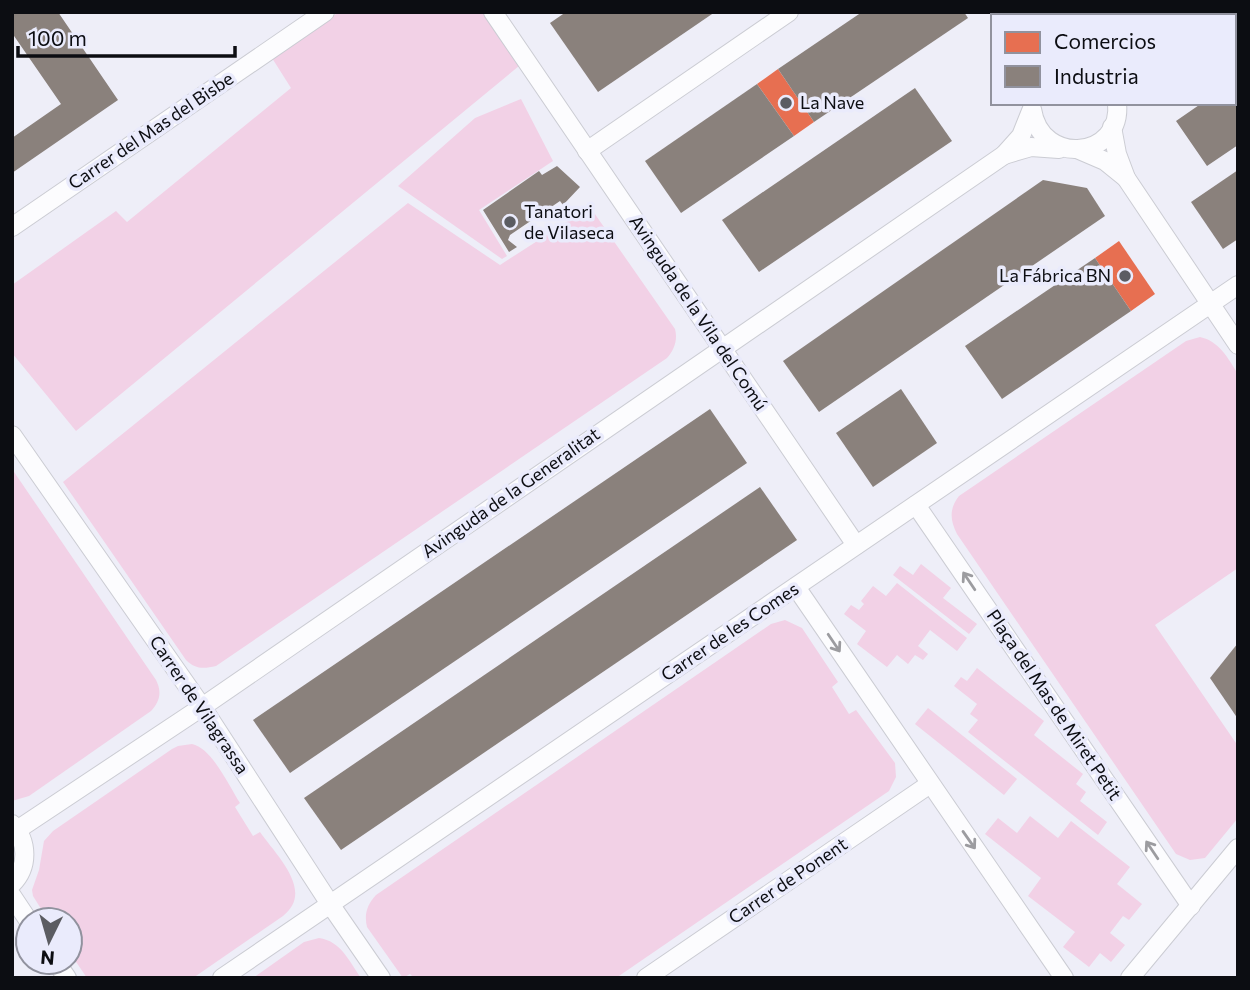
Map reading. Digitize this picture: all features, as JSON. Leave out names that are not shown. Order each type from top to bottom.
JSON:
[{"type":"street","name":"Carrer del Mas del Bisbe","points":[[12,227],[325,12]]},
{"type":"street","name":"Avinguda de la Vila del Comú","points":[[493,12],[856,544]]},
{"type":"street","points":[[587,151],[789,12]]},
{"type":"street","points":[[1032,107],[1035,125],[1044,137],[1056,146],[1105,161],[1126,178]]},
{"type":"street","name":"Avinguda de la Generalitat","points":[[15,827],[202,707],[1004,155],[1021,136],[1032,107]]},
{"type":"street","points":[[1074,150],[1097,144],[1107,135],[1119,111]]},
{"type":"street","points":[[1119,111],[1116,154],[1126,178],[1238,345]]},
{"type":"street","name":"Avinguda de la Generalitat","points":[[1004,155],[1031,147],[1074,150]]},
{"type":"street","name":"Carrer de les Comes","points":[[222,978],[1238,285]]},
{"type":"street","name":"Carrer de Vilagrassa","points":[[12,435],[202,707],[381,978]]},
{"type":"street","name":"Plaça del Mas de Miret Petit","points":[[916,505],[1191,906]]},
{"type":"street","points":[[796,587],[1064,978]]},
{"type":"street","name":"Carrer de Ponent","points":[[646,978],[930,784]]},
{"type":"street","points":[[12,884],[23,868],[25,855],[23,842],[15,827]]},
{"type":"street","points":[[1130,978],[1238,848]]},
{"type":"shaded area","points":[[339,12],[484,12],[519,66],[76,431],[12,353],[12,285],[116,211],[127,222],[291,88],[272,58]]},
{"type":"shaded area","points":[[521,99],[553,161],[479,210],[507,256],[502,259],[398,186],[475,118]]},
{"type":"shaded area","points":[[408,203],[500,265],[590,207],[675,329],[673,348],[667,358],[216,666],[196,667],[186,660],[63,482]]},
{"type":"shaded area","points":[[1200,337],[1218,346],[1238,374],[1238,568],[1155,625],[1238,746],[1238,818],[1205,858],[1190,860],[1176,854],[957,534],[952,515],[953,505],[959,496],[1186,341]]},
{"type":"shaded area","points":[[12,469],[156,680],[159,692],[158,700],[151,711],[29,796],[12,801]]},
{"type":"shaded area","points":[[921,564],[951,588],[943,598],[977,624],[969,634],[893,575],[900,566],[913,575]]},
{"type":"shaded area","points":[[897,583],[967,638],[957,651],[930,630],[918,646],[928,654],[923,660],[915,655],[908,664],[897,655],[887,667],[857,644],[866,631],[844,614],[851,605],[859,610],[864,604],[861,601],[873,586],[886,596]]},
{"type":"shaded area","points":[[785,620],[802,628],[838,682],[832,687],[849,714],[856,710],[895,763],[896,777],[889,791],[616,978],[414,978],[410,974],[403,978],[367,927],[367,910],[376,895],[771,624]]},
{"type":"shaded area","points":[[977,668],[1044,721],[1034,735],[1083,774],[1076,784],[1086,792],[1080,801],[1107,822],[1098,835],[968,732],[978,720],[970,714],[977,704],[954,686],[961,677],[967,681]]},
{"type":"shaded area","points":[[928,708],[1017,779],[1004,795],[915,724]]},
{"type":"shaded area","points":[[192,744],[213,760],[240,803],[235,807],[253,836],[260,832],[290,873],[295,896],[292,906],[283,916],[193,978],[87,978],[84,974],[84,906],[39,906],[33,896],[32,890],[44,841],[53,831],[178,746]]},
{"type":"shaded area","points":[[1030,816],[1058,838],[1071,821],[1130,867],[1117,884],[1142,904],[1129,920],[1123,916],[1110,933],[1125,945],[1111,962],[1100,953],[1089,967],[1063,947],[1075,932],[1028,896],[1041,878],[985,834],[998,818],[1017,833]]},
{"type":"shaded area","points":[[319,938],[339,947],[361,978],[253,978],[304,942]]},
{"type":"building: Comercios","name":"La Nave","points":[[778,69],[814,122],[794,136],[757,84]]},
{"type":"building: Comercios","name":"La Fábrica BN","points":[[1119,241],[1155,294],[1131,311],[1095,258]]},
{"type":"building: Industria","points":[[16,12],[58,12],[118,100],[12,173],[12,138],[61,104],[12,33],[12,15]]},
{"type":"building: Industria","points":[[566,12],[715,12],[598,92],[550,23]]},
{"type":"building: Industria","points":[[862,12],[964,12],[968,18],[814,122],[778,69]]},
{"type":"building: Industria","points":[[1238,79],[1238,145],[1207,166],[1176,121],[1199,105],[1236,105]]},
{"type":"building: Industria","points":[[757,84],[794,136],[681,213],[645,161]]},
{"type":"building: Industria","points":[[915,88],[952,141],[759,272],[722,220]]},
{"type":"building: Industria","name":"Tanatori de Vilaseca","points":[[557,166],[580,187],[563,205],[560,201],[510,235],[508,240],[517,247],[509,252],[483,210],[539,171],[542,175]]},
{"type":"building: Industria","points":[[1238,170],[1238,239],[1223,249],[1191,202]]},
{"type":"building: Industria","points":[[1043,180],[1087,188],[1105,216],[819,412],[783,361]]},
{"type":"building: Industria","points":[[1095,258],[1131,311],[1002,399],[965,346]]},
{"type":"building: Industria","points":[[901,389],[937,443],[873,487],[836,433]]},
{"type":"building: Industria","points":[[710,409],[747,463],[290,773],[253,720]]},
{"type":"building: Industria","points":[[760,487],[797,540],[341,850],[304,798]]},
{"type":"building: Industria","points":[[1238,643],[1238,719],[1210,678]]},
{"type":"place","name":"La Nave","points":[[786,103]]},
{"type":"place","name":"Tanatori de Vilaseca","points":[[510,222]]},
{"type":"place","name":"La Fábrica BN","points":[[1125,276]]}]
